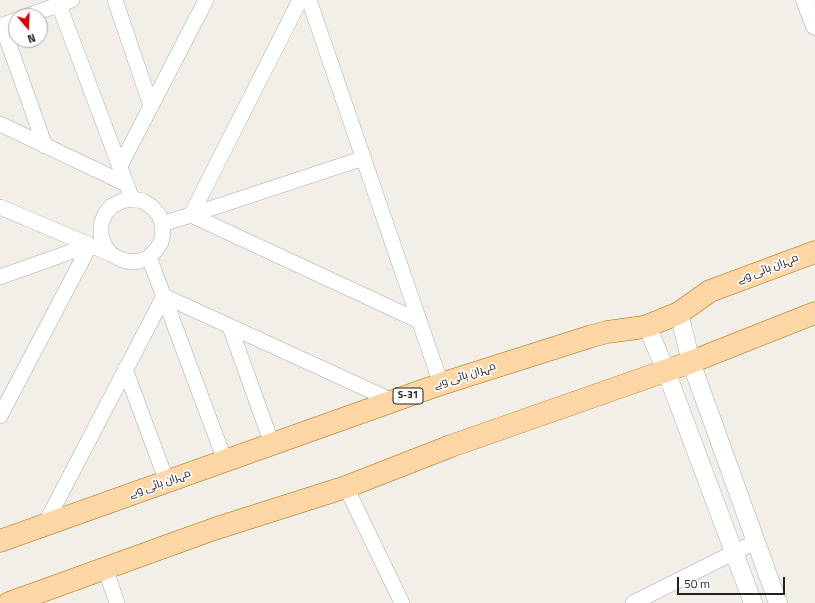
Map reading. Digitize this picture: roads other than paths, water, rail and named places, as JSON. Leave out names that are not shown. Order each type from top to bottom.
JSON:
[{"type":"main road","name":"مہران ہائی وے","points":[[0,541],[441,384],[592,336],[607,332],[647,326],[679,313],[710,291],[815,252]]},
{"type":"main road","points":[[10,603],[214,529],[346,487],[451,446],[691,362],[815,313]]},
{"type":"street","points":[[115,0],[151,106]]},
{"type":"street","points":[[120,166],[206,0]]},
{"type":"street","points":[[190,215],[300,0]]},
{"type":"street","points":[[309,0],[441,384]]},
{"type":"street","points":[[805,0],[815,26]]},
{"type":"street","points":[[48,8],[66,2],[132,199]]},
{"type":"street","points":[[6,24],[45,146]]},
{"type":"street","points":[[0,124],[126,184]]},
{"type":"street","points":[[162,224],[364,158]]},
{"type":"street","points":[[0,207],[120,259],[130,262],[140,261],[149,257],[161,242],[163,233],[162,224],[159,215],[152,207],[143,201],[132,199],[122,201],[112,206],[105,214],[101,235],[104,245],[111,254]]},
{"type":"street","points":[[190,215],[419,321]]},
{"type":"street","points":[[0,277],[90,245]]},
{"type":"street","points":[[0,416],[90,245]]},
{"type":"street","points":[[149,257],[225,461]]},
{"type":"street","points":[[164,296],[393,401]]},
{"type":"street","points":[[44,526],[164,296]]},
{"type":"street","points":[[679,313],[691,362],[778,603]]},
{"type":"street","points":[[647,326],[666,371],[753,603]]},
{"type":"street","points":[[230,327],[272,444]]},
{"type":"street","points":[[125,369],[167,482]]},
{"type":"street","points":[[346,487],[402,603]]},
{"type":"street","points":[[633,603],[755,542]]},
{"type":"street","points":[[105,568],[117,603]]}]
